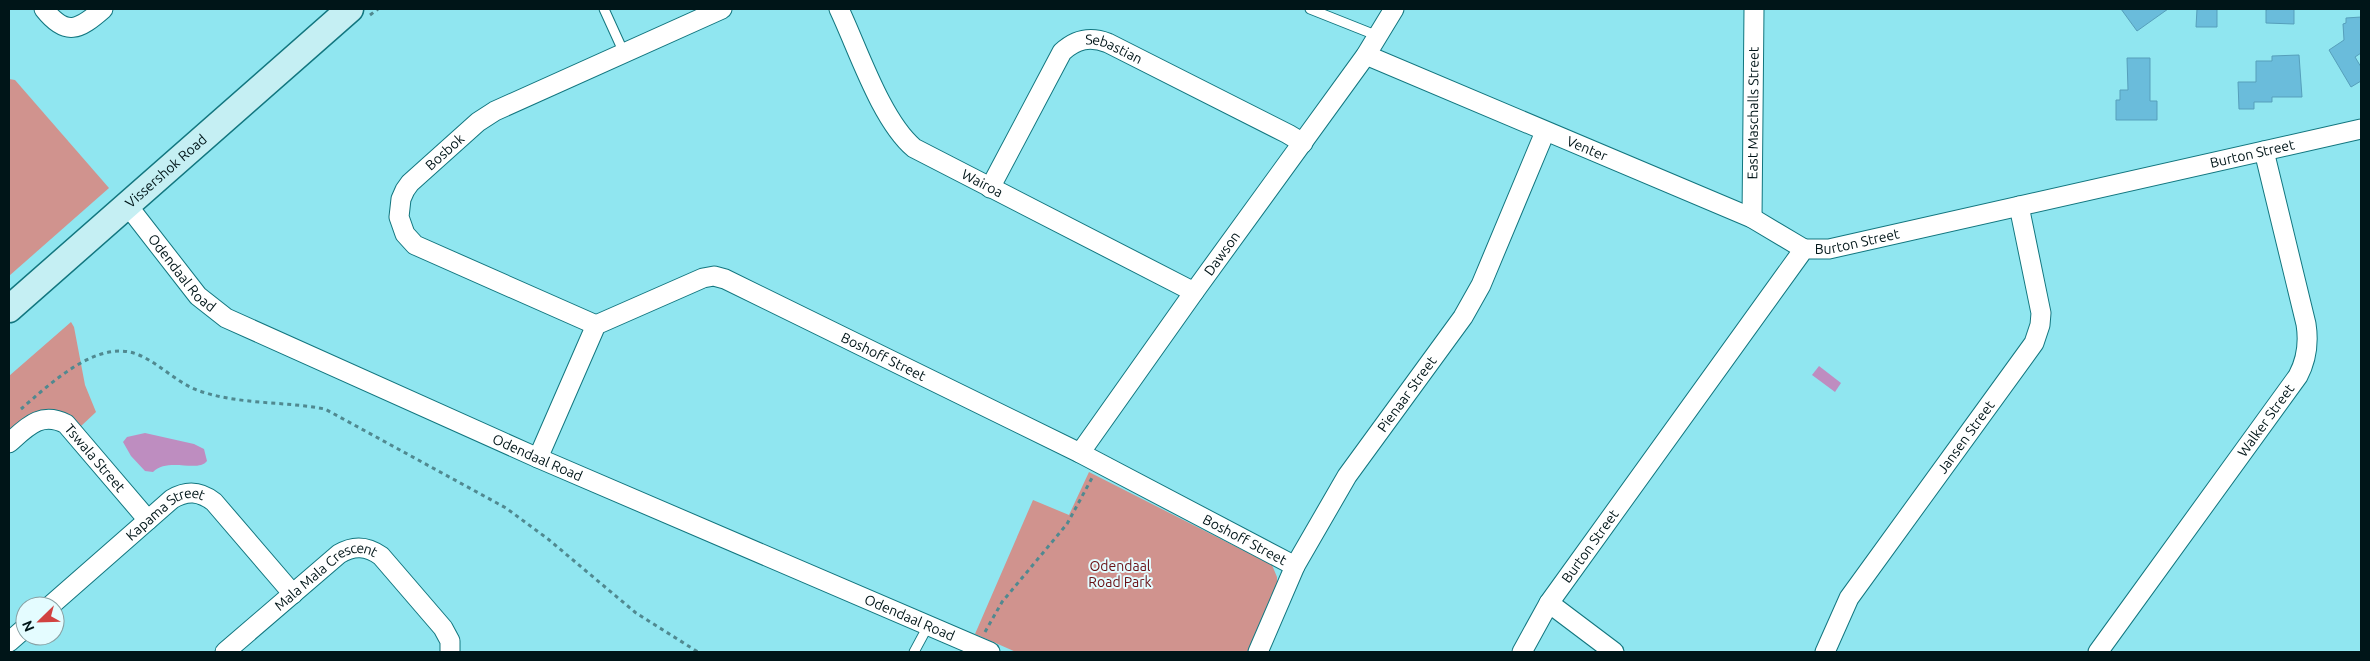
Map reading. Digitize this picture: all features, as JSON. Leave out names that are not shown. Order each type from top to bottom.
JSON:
[{"type":"main road","name":"Vissershok Road","points":[[9,309],[324,34],[350,9]]},
{"type":"main road","name":"Vissershok Road","points":[[324,34],[358,9]]},
{"type":"street","points":[[44,9],[60,25],[68,28],[79,27],[103,9]]},
{"type":"street","name":"Bosbok","points":[[596,325],[422,250],[405,234],[399,217],[401,199],[410,183],[484,118],[624,53],[697,14],[722,9]]},
{"type":"street","name":"Wairoa","points":[[840,9],[887,114],[898,133],[922,154],[1194,292]]},
{"type":"street","name":"Dawson","points":[[1080,453],[1366,55],[1394,9]]},
{"type":"street","name":"East Maschalls Street","points":[[1752,218],[1754,9]]},
{"type":"street","name":"Sebastian","points":[[990,188],[1062,52],[1074,42],[1090,38],[1108,43],[1303,143]]},
{"type":"street","name":"Venter","points":[[1366,55],[1752,218],[1804,249]]},
{"type":"street","name":"Burton Street","points":[[1522,652],[1549,603],[1804,249],[1829,249],[2361,129]]},
{"type":"street","name":"Pienaar Street","points":[[1258,652],[1295,566],[1347,476],[1464,317],[1495,254],[1546,132]]},
{"type":"street","name":"Walker Street","points":[[2098,652],[2298,376],[2305,362],[2308,335],[2264,151]]},
{"type":"street","name":"Odendaal Road","points":[[128,206],[198,296],[226,318],[538,458],[984,650]]},
{"type":"street","name":"Jansen Street","points":[[1825,652],[1849,598],[2034,343],[2040,325],[2041,313],[2019,206]]},
{"type":"street","name":"Boshoff Street","points":[[596,325],[703,278],[714,276],[725,279],[1080,453],[1295,566]]},
{"type":"street","points":[[538,458],[596,325]]},
{"type":"street","name":"Tswala Street","points":[[9,443],[38,420],[52,418],[66,424],[148,520]]},
{"type":"street","name":"Kapama Street","points":[[61,596],[177,496],[189,493],[202,494],[214,502],[293,594]]},
{"type":"street","name":"Mala Mala Crescent","points":[[225,652],[339,554],[353,548],[368,549],[381,556],[443,628],[450,641],[450,652]]},
{"type":"street","points":[[1549,603],[1614,652]]},
{"type":"lane","points":[[604,9],[624,53]]},
{"type":"lane","points":[[1310,9],[1378,36]]},
{"type":"lane","points":[[914,652],[928,626]]},
{"type":"path","points":[[16,413],[65,372],[97,356],[118,350],[139,354],[197,390],[234,398],[298,404],[325,409],[506,508],[636,613],[698,652]]},
{"type":"path","points":[[984,650],[1002,602],[1066,524],[1100,464]]},
{"type":"green space","points":[[9,79],[15,80],[109,188],[9,276]]},
{"type":"green space","points":[[71,322],[74,327],[85,385],[96,412],[79,428],[70,419],[9,432],[9,376]]},
{"type":"green space","name":"Odendaal Road Park","points":[[1089,472],[1272,565],[1277,577],[1277,584],[1247,652],[1016,652],[975,634],[1033,500],[1069,515]]},
{"type":"shaded area","points":[[1819,366],[1841,383],[1835,392],[1812,375]]},
{"type":"shaded area","points":[[145,433],[194,444],[204,449],[207,461],[197,466],[174,465],[159,468],[153,472],[145,471],[131,456],[123,442],[127,437]]},
{"type":"building","points":[[2121,9],[2168,9],[2137,31]]},
{"type":"building","points":[[2197,9],[2217,9],[2217,27],[2196,27]]},
{"type":"building","points":[[2294,9],[2294,24],[2266,23],[2266,10]]},
{"type":"building","points":[[2361,17],[2361,53],[2355,57],[2361,67],[2361,81],[2351,87],[2329,50],[2344,40],[2343,24],[2346,23],[2346,18]]},
{"type":"building","points":[[2299,55],[2302,97],[2272,97],[2272,102],[2254,102],[2254,109],[2239,109],[2238,82],[2256,82],[2256,61],[2272,61],[2272,56]]},
{"type":"building","points":[[2127,58],[2150,58],[2150,101],[2157,101],[2157,120],[2116,120],[2116,100],[2120,100],[2120,90],[2128,90]]}]
